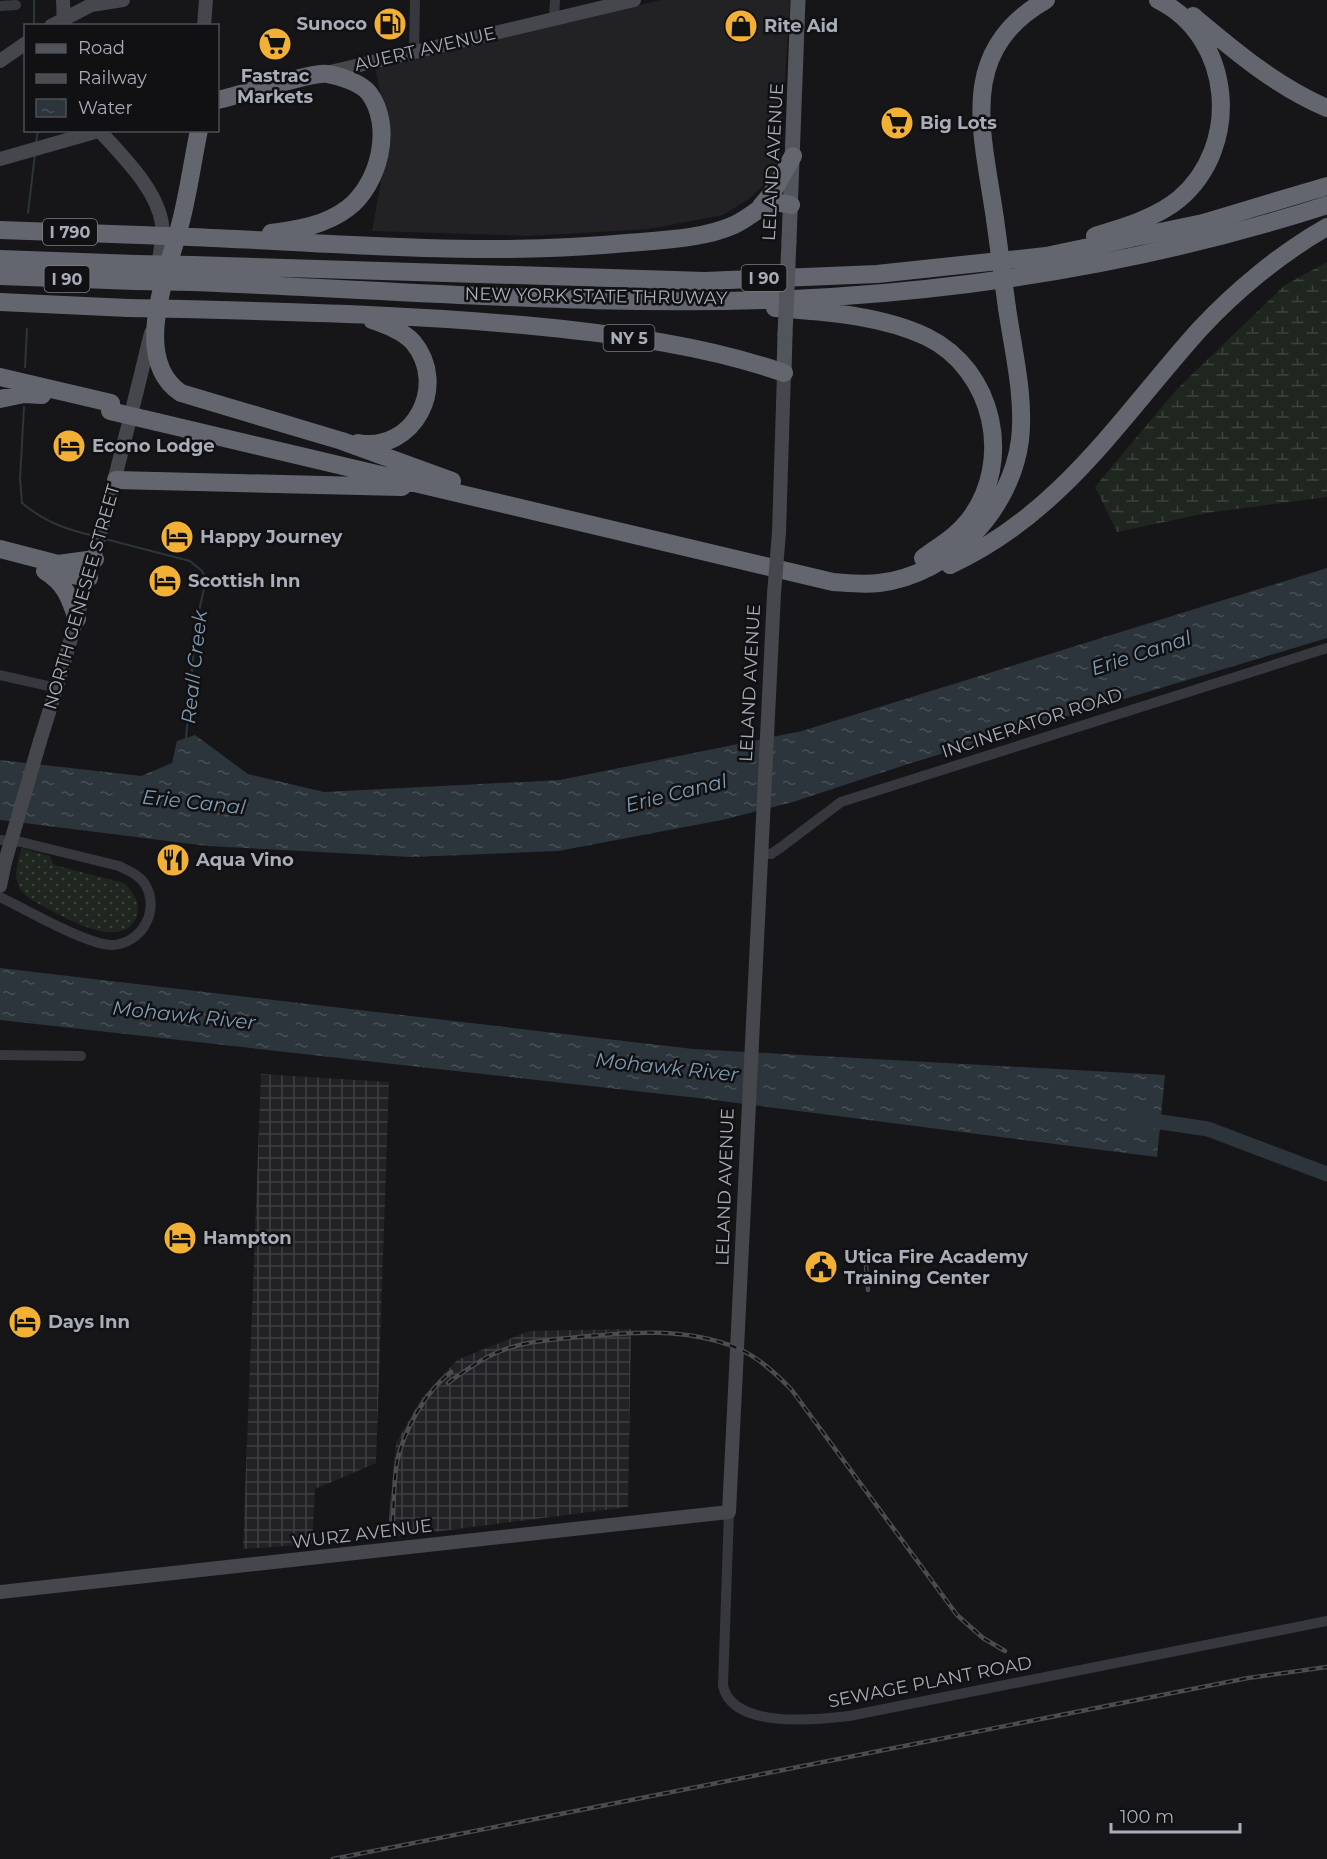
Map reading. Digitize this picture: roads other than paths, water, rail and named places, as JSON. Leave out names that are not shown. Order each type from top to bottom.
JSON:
[{"type":"highway","points":[[0,377],[111,407],[833,582],[881,583],[902,577],[928,567],[970,538],[990,514],[1014,466],[1021,413],[974,111],[975,90],[981,63],[991,43],[1014,15],[1034,0]]},
{"type":"highway","points":[[992,220],[980,109],[982,83],[988,62],[999,40],[1010,27],[1046,0]]},
{"type":"highway","points":[[1011,260],[1126,226],[1156,213],[1180,199],[1194,184],[1209,161],[1221,120],[1221,96],[1216,69],[1197,32],[1182,16],[1158,0]]},
{"type":"highway","points":[[1171,0],[1263,74],[1294,94],[1327,108]]},
{"type":"highway","points":[[215,238],[279,232],[315,225],[348,208],[366,187],[378,161],[381,140],[375,104],[361,86],[326,73]]},
{"type":"highway","name":"AUERT AVENUE","points":[[219,100],[326,73]]},
{"type":"highway","name":"NORTH GENESEE STREET","points":[[154,323],[182,216],[199,132]]},
{"type":"highway","points":[[760,208],[772,193],[793,156]]},
{"type":"highway","name":"NEW YORK STATE THRUWAY","points":[[192,274],[705,281],[878,274],[1046,256],[1203,223],[1327,186]]},
{"type":"highway","points":[[215,238],[401,247],[588,247],[713,231],[733,225],[776,201],[791,205]]},
{"type":"highway","name":"NEW YORK STATE THRUWAY","points":[[0,259],[135,272],[663,300],[828,297],[1041,274],[1195,243],[1327,205]]},
{"type":"highway","points":[[902,577],[921,575],[952,564],[1000,538],[1030,517],[1064,486],[1202,327],[1270,266],[1327,227]]},
{"type":"highway","name":"I 790","points":[[0,230],[215,238]]},
{"type":"highway","name":"NEW YORK STATE THRUWAY","points":[[0,276],[135,272]]},
{"type":"highway","points":[[663,300],[806,310],[859,318],[901,327],[926,337],[955,356],[980,387],[989,409],[994,435],[993,454],[987,485],[968,520],[952,537],[916,563]]},
{"type":"highway","name":"NY 5","points":[[0,302],[470,320],[579,330],[688,349],[784,373]]},
{"type":"highway","points":[[156,418],[836,571],[863,573],[916,563],[943,551],[962,537],[991,500],[1003,479],[1011,453],[1014,423],[1014,396],[1004,307]]},
{"type":"highway","points":[[342,441],[377,444],[396,437],[410,428],[418,418],[426,402],[429,386],[427,371],[412,342],[402,333],[384,324],[353,314]]},
{"type":"highway","points":[[154,323],[159,364],[171,386],[196,398],[342,441],[476,490]]},
{"type":"highway","points":[[0,399],[36,393],[111,407]]},
{"type":"highway","points":[[116,480],[407,487],[454,491]]},
{"type":"highway","points":[[0,549],[58,564],[96,553]]},
{"type":"highway","points":[[0,560],[89,578]]},
{"type":"highway","points":[[44,570],[58,579],[66,589],[77,619]]},
{"type":"main road","name":"LELAND AVENUE","points":[[784,373],[798,0]]},
{"type":"street","points":[[63,0],[64,21],[91,5],[123,0]]},
{"type":"street","points":[[204,24],[206,0]]},
{"type":"street","points":[[414,0],[414,53]]},
{"type":"street","points":[[554,18],[555,0]]},
{"type":"street","name":"AUERT AVENUE","points":[[326,73],[633,0]]},
{"type":"street","points":[[0,6],[16,5]]},
{"type":"street","points":[[0,61],[24,44]]},
{"type":"street","points":[[0,159],[98,132]]},
{"type":"street","points":[[102,132],[145,187],[162,223],[154,323]]},
{"type":"street","name":"NORTH GENESEE STREET","points":[[0,886],[5,862],[104,524],[154,323]]},
{"type":"street","name":"LELAND AVENUE","points":[[729,1512],[767,714],[779,532],[784,373]]},
{"type":"street","name":"INCINERATOR ROAD","points":[[761,854],[771,854],[841,802],[1327,648]]},
{"type":"street","points":[[0,675],[57,688]]},
{"type":"street","points":[[0,840],[21,842],[119,866],[133,872],[144,882],[149,893],[151,908],[144,928],[126,943],[107,945],[84,937],[0,897]]},
{"type":"street","points":[[0,1055],[81,1056]]},
{"type":"street","name":"WURZ AVENUE","points":[[0,1592],[729,1512]]},
{"type":"street","name":"SEWAGE PLANT ROAD","points":[[729,1512],[723,1686],[731,1704],[749,1713],[791,1719],[849,1716],[1327,1621]]},
{"type":"water","name":"Erie Canal","points":[[1327,568],[1327,638],[911,763],[793,802],[722,820],[558,851],[412,857],[208,846],[0,820],[0,760],[141,776],[172,763],[177,741],[195,735],[248,774],[324,792],[560,780],[802,731]]},
{"type":"water","points":[[0,968],[693,1049],[1165,1075],[1157,1157],[698,1098],[0,1020]]},
{"type":"waterway","name":"Reall Creek","points":[[34,0],[34,24]]},
{"type":"waterway","name":"Reall Creek","points":[[36,143],[38,132]]},
{"type":"waterway","name":"Reall Creek","points":[[28,213],[35,154]]},
{"type":"waterway","name":"Reall Creek","points":[[25,367],[27,329]]},
{"type":"waterway","name":"Reall Creek","points":[[24,407],[20,479],[22,503],[56,524],[94,536]]},
{"type":"waterway","name":"Reall Creek","points":[[105,539],[190,561],[202,571],[206,579],[196,625],[186,739]]},
{"type":"waterway","name":"Mohawk River","points":[[1141,1119],[1208,1129],[1327,1174]]},
{"type":"railway","points":[[865,1252],[868,1290]]},
{"type":"railway","points":[[448,1383],[472,1366],[498,1352],[528,1343],[558,1339],[639,1333],[679,1334],[718,1341],[737,1348],[766,1366],[791,1389],[957,1615],[983,1638],[1005,1651]]},
{"type":"railway","points":[[392,1536],[394,1490],[400,1450],[410,1425],[424,1401],[451,1372]]},
{"type":"railway","points":[[333,1859],[1248,1678],[1327,1667]]},
{"type":"place","name":"Sunoco","points":[[390,24]]},
{"type":"place","name":"Rite Aid","points":[[741,26]]},
{"type":"place","name":"Fastrac Markets","points":[[275,44]]},
{"type":"place","name":"Big Lots","points":[[897,123]]},
{"type":"place","name":"Econo Lodge","points":[[69,446]]},
{"type":"place","name":"Happy Journey","points":[[177,537]]},
{"type":"place","name":"Scottish Inn","points":[[165,581]]},
{"type":"place","name":"Aqua Vino","points":[[173,860]]},
{"type":"place","name":"Hampton","points":[[180,1238]]},
{"type":"place","name":"Utica Fire Academy Training Center","points":[[821,1267]]},
{"type":"place","name":"Days Inn","points":[[25,1322]]}]
